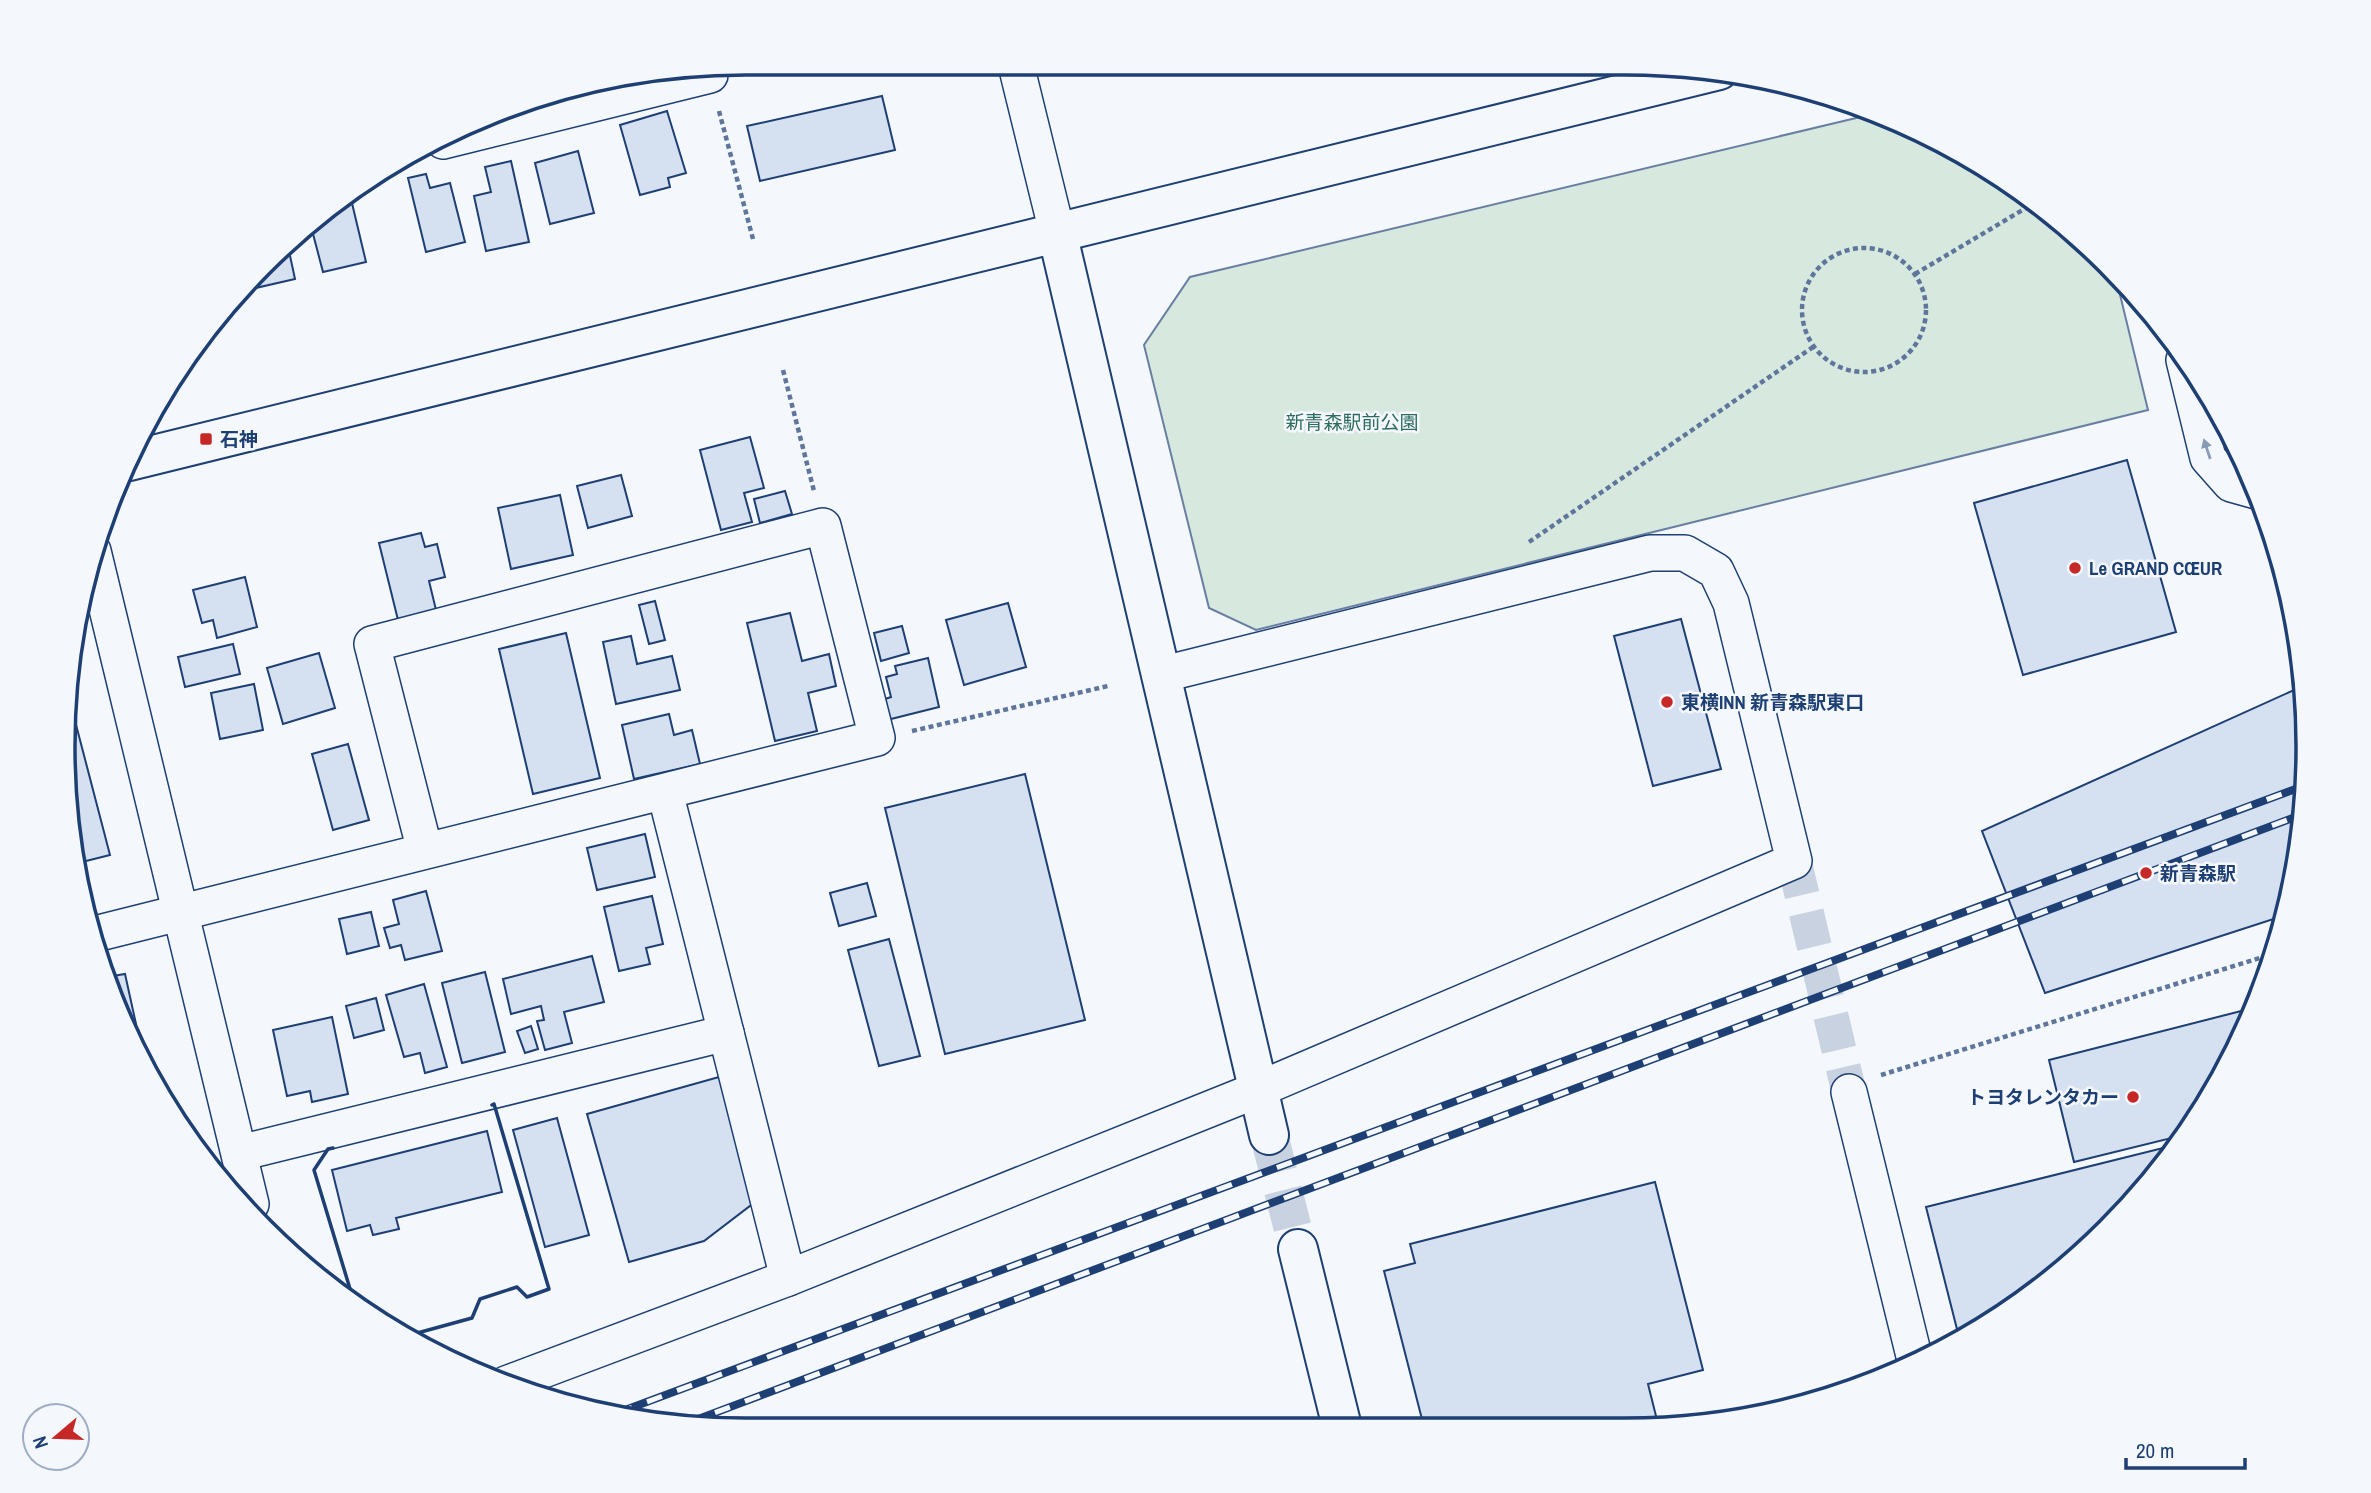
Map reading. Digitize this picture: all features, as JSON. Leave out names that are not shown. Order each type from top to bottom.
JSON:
[{"type":"street","points":[[1018,75],[1269,1135]]},
{"type":"street","points":[[140,458],[1684,78]]},
{"type":"street","points":[[475,133],[683,79]]},
{"type":"street","points":[[2191,386],[2208,458],[2231,484],[2244,488]]},
{"type":"street","points":[[102,932],[182,913],[665,792],[877,738],[823,526],[372,644],[425,852]]},
{"type":"street","points":[[521,1378],[788,1278],[1257,1090],[1794,861],[1731,603],[1716,570],[1685,553],[1650,553],[1160,675]]},
{"type":"street","points":[[98,572],[249,1196]]},
{"type":"street","points":[[665,792],[788,1278]]},
{"type":"street","points":[[240,1153],[726,1034]]},
{"type":"street","points":[[1863,1084],[1914,1352]]},
{"type":"street","points":[[1298,1249],[1340,1418]]},
{"type":"path","points":[[710,77],[753,239]]},
{"type":"path","points":[[1915,274],[2025,208]]},
{"type":"path","points":[[1865,247],[1884,251],[1901,260],[1915,274],[1927,311],[1923,330],[1914,348],[1900,362],[1883,370],[1863,373],[1835,365],[1813,346],[1804,329],[1801,309],[1805,290],[1814,272],[1828,259],[1846,250],[1865,247]]},
{"type":"path","points":[[1525,584],[1516,551],[1813,346]]},
{"type":"path","points":[[783,370],[823,526]]},
{"type":"path","points":[[877,738],[1108,686]]},
{"type":"path","points":[[1863,1084],[2261,958]]},
{"type":"green space","name":"新青森駅前公園","points":[[1858,118],[1921,144],[1997,188],[2067,242],[2099,272],[2120,294],[2148,410],[1256,630],[1209,608],[1144,345],[1190,277]]},
{"type":"building","points":[[882,96],[895,150],[760,181],[747,126]]},
{"type":"building","points":[[667,111],[686,173],[668,178],[670,187],[640,195],[620,125]]},
{"type":"building","points":[[578,151],[594,213],[550,224],[535,163]]},
{"type":"building","points":[[511,161],[529,242],[486,251],[474,196],[491,192],[485,167]]},
{"type":"building","points":[[426,174],[430,188],[450,183],[465,242],[426,252],[408,178]]},
{"type":"building","points":[[352,204],[366,262],[323,272],[313,234]]},
{"type":"building","points":[[290,255],[295,279],[257,288]]},
{"type":"building","points":[[750,437],[764,488],[744,493],[752,522],[721,530],[700,450]]},
{"type":"building","name":"Le GRAND CŒUR","points":[[2127,460],[2176,632],[2023,675],[1974,503]]},
{"type":"building","points":[[621,475],[632,516],[588,528],[577,486]]},
{"type":"building","points":[[785,491],[792,514],[760,523],[754,499]]},
{"type":"building","points":[[560,495],[573,555],[511,569],[498,508]]},
{"type":"building","points":[[421,533],[425,547],[437,544],[445,577],[429,581],[436,610],[398,620],[379,543]]},
{"type":"building","points":[[245,577],[257,627],[217,638],[213,620],[202,623],[193,590]]},
{"type":"building","points":[[655,601],[665,640],[649,644],[639,605]]},
{"type":"building","points":[[1008,603],[1026,667],[964,685],[946,620]]},
{"type":"building","points":[[790,613],[802,661],[829,654],[836,686],[808,693],[817,731],[775,741],[747,623]]},
{"type":"building","name":"東横INN 新青森駅東口","points":[[1681,619],[1721,769],[1653,786],[1614,636]]},
{"type":"building","points":[[902,626],[909,653],[881,661],[874,633]]},
{"type":"building","points":[[566,633],[600,778],[533,794],[499,649]]},
{"type":"building","points":[[631,636],[637,664],[672,656],[680,690],[616,704],[603,642]]},
{"type":"building","points":[[233,644],[240,674],[185,687],[178,657]]},
{"type":"building","points":[[319,653],[335,708],[283,724],[267,668]]},
{"type":"building","points":[[928,658],[939,707],[887,720],[882,700],[891,697],[886,677],[897,674],[895,666]]},
{"type":"building","points":[[254,684],[263,730],[220,739],[211,693]]},
{"type":"building","name":"新青森駅","points":[[2293,691],[2296,746],[2294,790],[2290,834],[2273,919],[2045,993],[1982,831]]},
{"type":"building","points":[[669,714],[674,735],[692,730],[700,764],[634,779],[622,725]]},
{"type":"building","points":[[76,725],[110,855],[85,861],[77,790]]},
{"type":"building","points":[[348,744],[369,820],[333,830],[312,754]]},
{"type":"building","points":[[1025,774],[1085,1020],[945,1054],[885,808]]},
{"type":"building","points":[[645,834],[655,877],[597,890],[587,848]]},
{"type":"building","points":[[867,883],[876,916],[839,926],[830,893]]},
{"type":"building","points":[[426,891],[442,951],[405,960],[401,945],[390,948],[384,928],[399,924],[393,900]]},
{"type":"building","points":[[652,896],[663,944],[646,948],[650,964],[619,971],[604,907]]},
{"type":"building","points":[[371,912],[379,946],[347,954],[339,919]]},
{"type":"building","points":[[889,939],[920,1056],[879,1066],[848,950]]},
{"type":"building","points":[[592,956],[604,1002],[564,1012],[572,1043],[545,1050],[537,1021],[544,1020],[541,1006],[511,1014],[503,979]]},
{"type":"building","points":[[485,972],[505,1052],[462,1063],[442,983]]},
{"type":"building","points":[[125,974],[136,1024],[126,1003],[116,976]]},
{"type":"building","points":[[424,984],[447,1067],[425,1073],[420,1053],[404,1057],[386,995]]},
{"type":"building","points":[[376,998],[384,1030],[354,1038],[346,1006]]},
{"type":"building","name":"トヨタレンタカー","points":[[2241,1011],[2206,1082],[2169,1139],[2074,1162],[2049,1060]]},
{"type":"building","points":[[332,1017],[348,1094],[312,1102],[310,1091],[287,1096],[273,1030]]},
{"type":"building","points":[[531,1026],[538,1049],[525,1053],[517,1031]]},
{"type":"building","points":[[719,1077],[755,1202],[704,1241],[629,1262],[587,1114]]},
{"type":"building","points":[[557,1118],[589,1235],[545,1247],[513,1130]]},
{"type":"building","points":[[487,1131],[502,1192],[396,1218],[399,1229],[373,1235],[370,1225],[347,1231],[332,1170]]},
{"type":"building","points":[[2162,1148],[2129,1189],[2067,1251],[1997,1305],[1957,1330],[1926,1207]]},
{"type":"building","points":[[1655,1182],[1703,1370],[1648,1384],[1656,1417],[1422,1418],[1384,1271],[1415,1263],[1410,1244]]},
{"type":"tunnel","points":[[1794,861],[1849,1092]]},
{"type":"tunnel","points":[[1269,1135],[1298,1249]]},
{"type":"railway","points":[[632,1408],[2294,789]]},
{"type":"railway","points":[[706,1416],[2291,818]]},
{"type":"wall","points":[[419,1332],[472,1318],[480,1299],[517,1287],[527,1297],[549,1289],[494,1104],[492,1105]]},
{"type":"wall","points":[[333,1148],[328,1149],[314,1170],[350,1287]]},
{"type":"place","name":"石神","points":[[206,439]]},
{"type":"place","name":"Le GRAND CŒUR","points":[[2075,568]]},
{"type":"place","name":"東横INN 新青森駅東口","points":[[1667,702]]},
{"type":"place","name":"新青森駅","points":[[2146,873]]},
{"type":"place","name":"トヨタレンタカー","points":[[2133,1097]]}]
